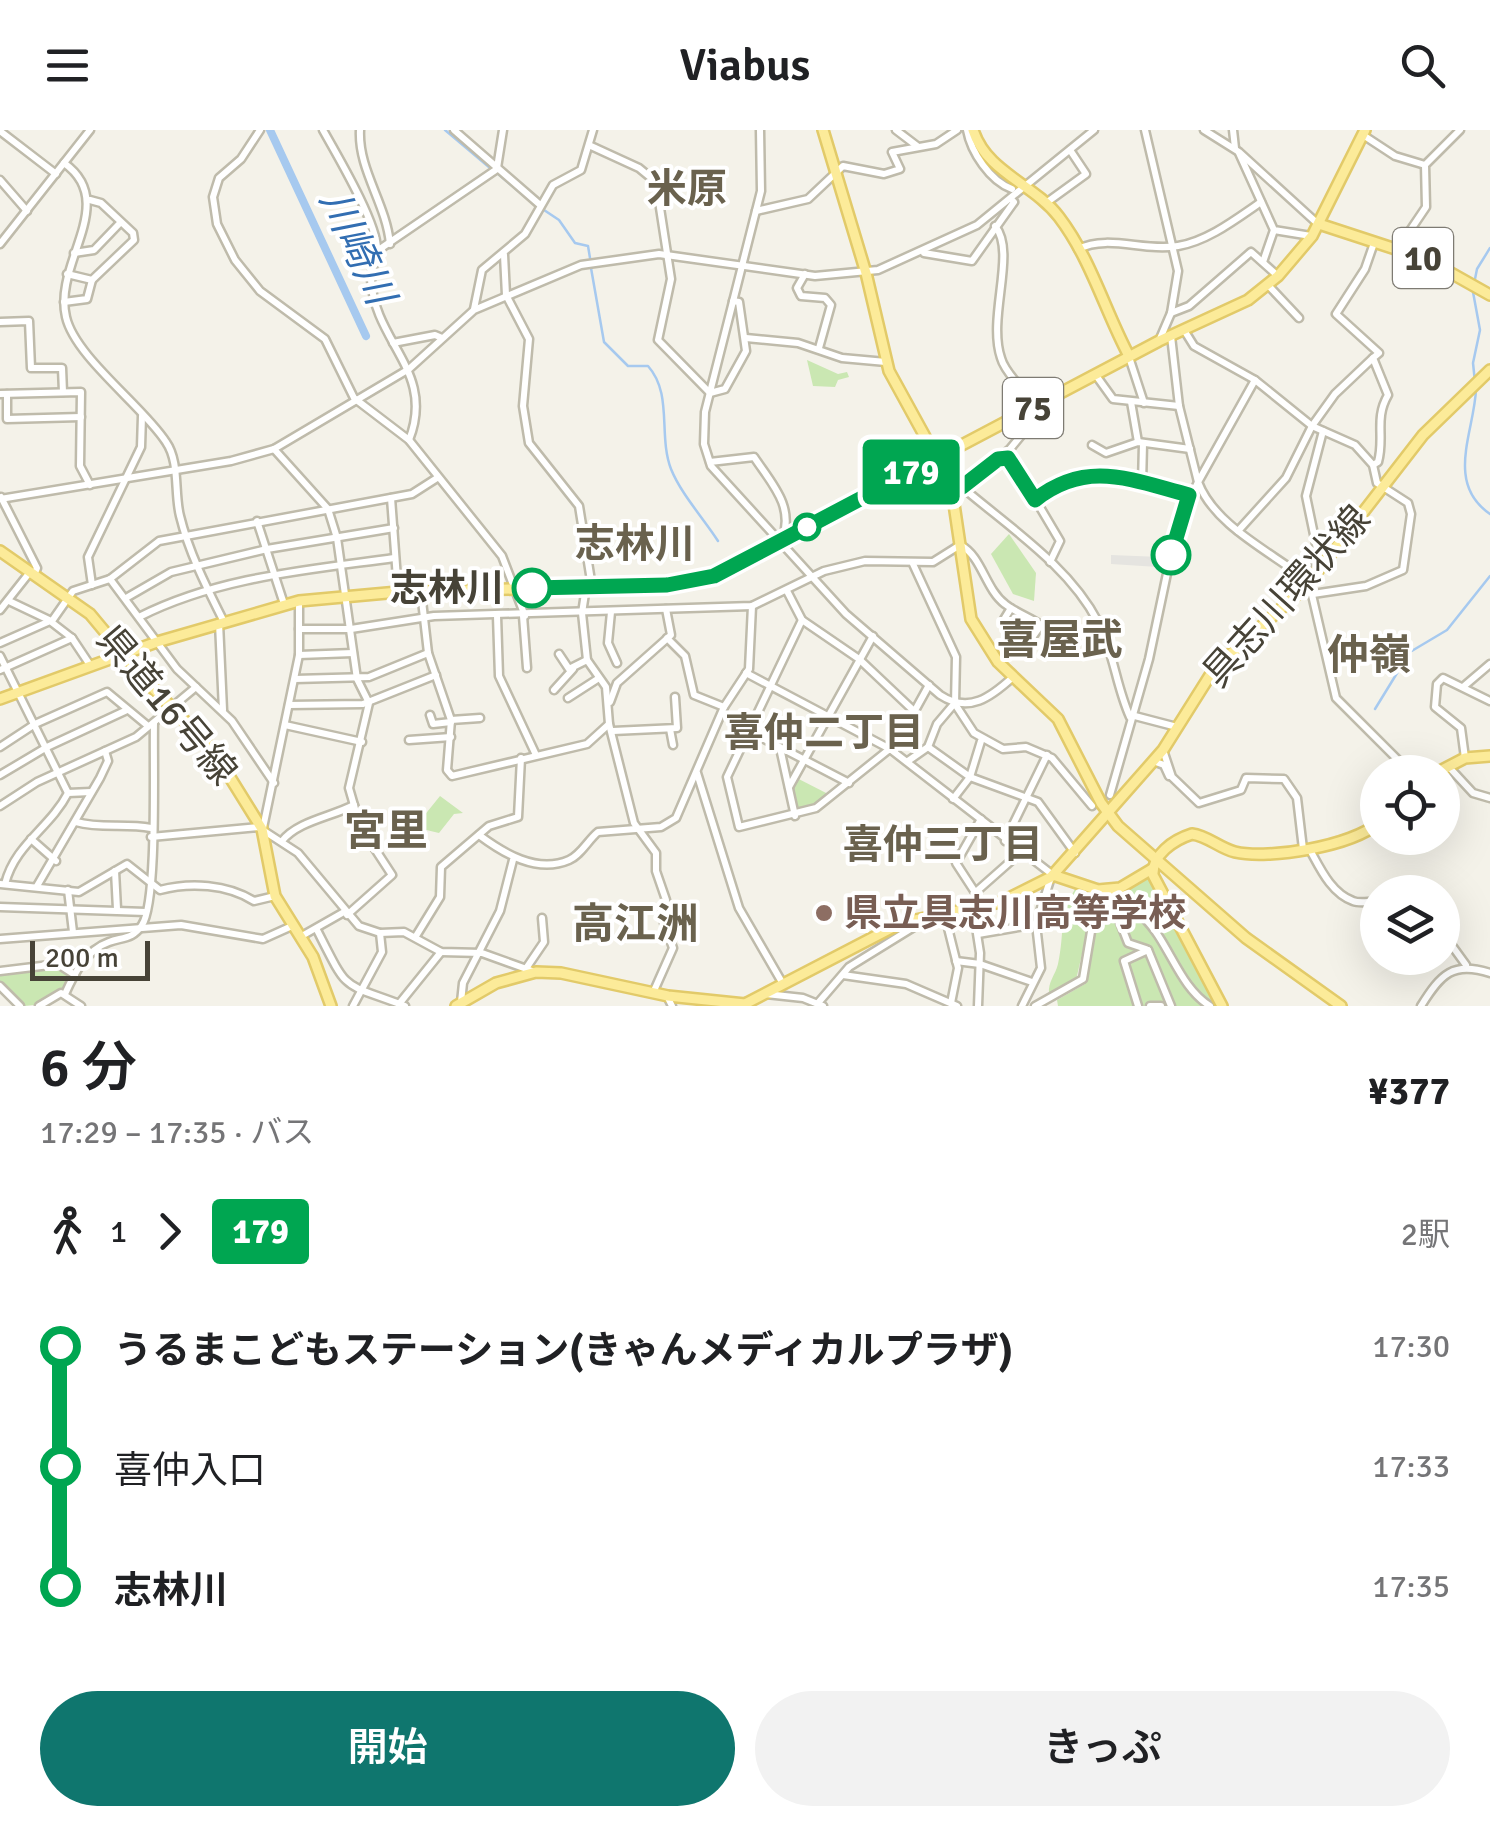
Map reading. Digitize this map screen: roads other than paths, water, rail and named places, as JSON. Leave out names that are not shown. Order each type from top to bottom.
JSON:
[{"type":"main road","points":[[823,130],[866,274],[886,362],[901,401],[950,484],[971,619],[987,650],[1058,720],[1108,814],[1154,865],[1246,938],[1342,1006]]},
{"type":"main road","points":[[970,130],[982,151],[1046,204],[1078,248],[1129,356]]},
{"type":"main road","name":"75","points":[[0,700],[157,642],[284,604],[398,592],[687,582],[723,572],[1159,340],[1226,312],[1268,285],[1320,224],[1364,132]]},
{"type":"main road","name":"10","points":[[1320,224],[1442,267],[1490,295]]},
{"type":"main road","name":"具志川環状線","points":[[458,1004],[496,982],[531,970],[653,993],[670,1001],[745,1004],[921,917],[1010,899],[1052,876],[1163,750],[1214,668],[1312,578],[1433,423],[1490,370]]},
{"type":"main road","name":"県道16号線","points":[[0,551],[90,614],[134,668],[213,750],[262,829],[275,896],[319,969],[331,1006]]},
{"type":"main road","points":[[134,668],[135,650]]},
{"type":"main road","points":[[1460,760],[1490,756]]},
{"type":"main road","points":[[1052,876],[1098,890],[1120,888],[1154,865],[1172,843],[1192,834],[1242,853],[1306,848],[1360,836]]},
{"type":"main road","points":[[1154,865],[1222,1006]]},
{"type":"street","points":[[0,244],[90,130]]},
{"type":"street","points":[[260,130],[241,159],[216,184],[217,224],[235,260],[260,291],[325,338],[354,398],[409,440],[502,556],[524,616],[528,668]]},
{"type":"street","points":[[323,130],[356,190],[377,251],[370,280],[419,400],[409,440]]},
{"type":"street","points":[[360,130],[358,156],[372,178],[390,244]]},
{"type":"street","points":[[454,130],[539,206]]},
{"type":"street","points":[[377,251],[495,170],[502,130]]},
{"type":"street","points":[[474,310],[482,270],[525,234],[553,184],[581,170],[591,146],[592,130]]},
{"type":"street","points":[[760,130],[761,191],[703,429],[709,462],[728,489],[782,541],[846,614],[955,704],[981,740],[1002,749],[1026,747],[1047,754],[1074,780],[1092,806]]},
{"type":"street","points":[[896,130],[907,134],[918,147]]},
{"type":"street","points":[[756,211],[808,199],[852,165],[884,174],[900,169],[892,152],[936,144],[956,130]]},
{"type":"street","points":[[970,130],[972,148],[998,182],[1012,189]]},
{"type":"street","points":[[0,610],[36,568],[1,498],[174,471],[274,449],[354,398],[409,369],[474,310],[594,262],[668,255],[804,274],[866,274],[969,230],[1094,130]]},
{"type":"street","points":[[1146,130],[1178,271],[1171,313],[1159,340]]},
{"type":"street","points":[[1204,130],[1237,150],[1320,224]]},
{"type":"street","points":[[1232,130],[1237,150],[1274,230],[1263,262]]},
{"type":"street","points":[[1397,250],[1426,207],[1426,165],[1460,130]]},
{"type":"street","points":[[0,131],[56,174]]},
{"type":"street","points":[[1364,132],[1395,156],[1426,165]]},
{"type":"street","points":[[591,146],[640,168],[656,182],[670,286],[658,340],[710,393]]},
{"type":"street","points":[[1046,204],[1086,174],[1070,150]]},
{"type":"street","points":[[64,164],[84,180],[90,200],[67,274],[64,302],[69,327],[166,442],[186,536],[221,623],[223,712]]},
{"type":"street","points":[[998,182],[1005,173]]},
{"type":"street","points":[[2,184],[28,211]]},
{"type":"street","points":[[923,252],[972,261],[1014,202],[1011,199]]},
{"type":"street","points":[[64,302],[87,299],[92,280],[134,240],[133,233],[119,224],[100,202],[90,200]]},
{"type":"street","points":[[1078,248],[1102,240],[1174,247],[1216,232],[1261,202]]},
{"type":"street","points":[[74,252],[94,250],[119,224]]},
{"type":"street","points":[[995,226],[1003,237],[1005,260],[995,309],[1002,364],[1023,391],[1047,392],[1052,397]]},
{"type":"street","points":[[1274,230],[1312,236]]},
{"type":"street","points":[[1238,531],[1286,478],[1312,426],[1335,394],[1380,353],[1336,314],[1365,269],[1374,242]]},
{"type":"street","points":[[1171,313],[1190,306],[1250,252],[1278,276]]},
{"type":"street","points":[[504,255],[506,296],[529,339],[523,406],[529,443],[579,506],[589,587],[582,613],[586,660],[606,687],[611,728],[638,830],[656,853],[656,871],[666,900],[664,923],[673,948],[653,993]]},
{"type":"street","points":[[67,274],[92,280]]},
{"type":"street","points":[[804,274],[797,288],[801,296],[825,298],[831,305],[819,348]]},
{"type":"street","points":[[1268,285],[1300,318]]},
{"type":"street","points":[[710,393],[725,389],[746,352],[739,302],[733,301]]},
{"type":"street","points":[[0,322],[29,321],[31,368],[62,368],[63,392]]},
{"type":"street","points":[[1184,330],[1194,346],[1255,380],[1312,426],[1355,444],[1372,465],[1372,473],[1382,487],[1408,502],[1411,514],[1403,570],[1366,586],[1312,594]]},
{"type":"street","points":[[393,343],[435,334],[442,338]]},
{"type":"street","points":[[1171,336],[1178,406],[1198,482],[1238,531],[1312,578]]},
{"type":"street","points":[[746,338],[819,348],[842,358],[886,362]]},
{"type":"street","points":[[1129,356],[1144,402]]},
{"type":"street","points":[[1372,465],[1378,462],[1382,447],[1377,419],[1388,396],[1374,358]]},
{"type":"street","points":[[1095,374],[1113,399],[1178,406]]},
{"type":"street","points":[[1110,795],[1182,512],[1255,380]]},
{"type":"street","points":[[81,417],[7,419],[4,394],[81,392],[81,417],[80,466],[90,485]]},
{"type":"street","points":[[1131,402],[1141,443],[1142,484]]},
{"type":"street","points":[[962,487],[1031,426],[1042,410],[1042,403]]},
{"type":"street","points":[[92,585],[88,557],[141,447],[142,416]]},
{"type":"street","points":[[1323,432],[1306,496],[1317,549],[1312,594],[1327,674],[1336,698],[1393,755]]},
{"type":"street","points":[[1092,445],[1106,453],[1141,443],[1190,449]]},
{"type":"street","points":[[274,449],[328,509],[346,595],[357,679],[369,703],[350,778],[354,805],[371,848],[392,875],[345,914],[300,937]]},
{"type":"street","points":[[709,462],[754,458],[783,501],[788,517],[782,541]]},
{"type":"street","points":[[998,459],[1008,458],[1060,541],[1050,562]]},
{"type":"street","points":[[1035,500],[1061,481],[1088,480],[1105,473],[1189,495]]},
{"type":"street","points":[[0,643],[51,621],[72,592],[110,579],[159,541],[412,494],[437,478]]},
{"type":"street","points":[[950,484],[962,487],[1050,562],[1084,597],[1114,656],[1131,716]]},
{"type":"street","points":[[391,498],[398,592]]},
{"type":"street","points":[[257,521],[284,604]]},
{"type":"street","points":[[126,598],[171,572],[267,549],[394,528]]},
{"type":"street","points":[[300,628],[351,629],[422,618],[752,606],[813,576],[865,561],[933,562],[960,546],[971,552],[1002,603],[1011,608],[1041,626],[1026,646],[1016,640],[1003,620],[1011,608]]},
{"type":"street","points":[[139,617],[182,595],[272,575],[394,558]]},
{"type":"street","points":[[913,564],[956,656],[955,704]]},
{"type":"street","points":[[110,579],[196,688],[223,712],[274,782]]},
{"type":"street","points":[[787,591],[802,620],[859,659],[915,712]]},
{"type":"street","points":[[421,592],[428,653],[451,721],[447,770],[452,776],[587,744],[611,728],[670,729],[678,724],[675,697]]},
{"type":"street","points":[[9,601],[51,621],[72,638],[90,665]]},
{"type":"street","points":[[262,829],[300,654],[298,602]]},
{"type":"street","points":[[479,835],[513,860],[567,862],[598,832],[661,827],[676,818],[724,708],[746,674],[752,657],[752,606]]},
{"type":"street","points":[[607,708],[618,683],[670,635],[666,609]]},
{"type":"street","points":[[611,612],[608,643],[617,663]]},
{"type":"street","points":[[497,616],[499,676],[536,755]]},
{"type":"street","points":[[802,620],[727,777],[739,827],[810,812],[890,749],[929,685]]},
{"type":"street","points":[[788,786],[873,636]]},
{"type":"street","points":[[3,668],[72,638]]},
{"type":"street","points":[[667,638],[684,656],[694,694],[724,708]]},
{"type":"street","points":[[300,654],[354,653]]},
{"type":"street","points":[[294,679],[357,679],[428,653]]},
{"type":"street","points":[[559,654],[563,665],[573,669]]},
{"type":"street","points":[[0,656],[68,793]]},
{"type":"street","points":[[554,690],[586,660]]},
{"type":"street","points":[[1464,686],[1490,664]]},
{"type":"street","points":[[746,674],[890,749],[1052,876],[1036,924],[1040,968],[1022,1006]]},
{"type":"street","points":[[288,705],[369,703],[436,675]]},
{"type":"street","points":[[908,762],[928,748],[937,724],[955,704],[984,700],[1013,677]]},
{"type":"street","points":[[568,698],[599,678]]},
{"type":"street","points":[[1465,758],[1461,728],[1435,706],[1433,695],[1443,678],[1490,699]]},
{"type":"street","points":[[0,806],[151,724],[196,688]]},
{"type":"street","points":[[0,747],[35,724],[106,692],[151,724]]},
{"type":"street","points":[[0,776],[47,747],[127,710]]},
{"type":"street","points":[[430,716],[433,724],[480,718]]},
{"type":"street","points":[[1131,716],[1179,727]]},
{"type":"street","points":[[65,994],[83,960],[106,942],[130,938],[140,928],[146,912],[152,880],[151,724]]},
{"type":"street","points":[[284,724],[362,742]]},
{"type":"street","points":[[670,729],[672,745]]},
{"type":"street","points":[[750,731],[848,783]]},
{"type":"street","points":[[409,740],[450,738]]},
{"type":"street","points":[[953,799],[970,776],[981,740]]},
{"type":"street","points":[[780,747],[794,816]]},
{"type":"street","points":[[928,748],[970,776],[1038,802],[1075,853]]},
{"type":"street","points":[[1163,750],[1176,781]]},
{"type":"street","points":[[38,886],[56,861],[108,762],[105,751]]},
{"type":"street","points":[[1005,841],[1047,754]]},
{"type":"street","points":[[416,936],[440,898],[440,867],[488,826],[518,817],[521,758]]},
{"type":"street","points":[[1153,761],[1164,765],[1200,803],[1241,790],[1246,778],[1284,779],[1297,798],[1306,848],[1324,877],[1348,898],[1360,900]]},
{"type":"street","points":[[697,772],[739,908],[783,984]]},
{"type":"street","points":[[1460,782],[1490,798]]},
{"type":"street","points":[[68,793],[91,792]]},
{"type":"street","points":[[68,793],[54,818],[14,855],[3,884],[88,890],[127,864],[160,890],[182,884],[241,892],[254,901],[275,896]]},
{"type":"street","points":[[282,841],[303,824],[322,822],[354,805]]},
{"type":"street","points":[[978,1006],[978,891],[956,863],[981,820]]},
{"type":"street","points":[[76,822],[96,828],[128,824],[151,833],[233,826],[250,832],[262,829],[298,854],[345,914],[380,933],[392,930],[416,936],[442,952],[482,953],[531,970],[544,942],[542,918]]},
{"type":"street","points":[[31,838],[56,861]]},
{"type":"street","points":[[978,891],[1021,852]]},
{"type":"street","points":[[458,1004],[463,983],[482,953],[500,911],[513,860]]},
{"type":"street","points":[[115,871],[117,908]]},
{"type":"street","points":[[68,890],[73,932]]},
{"type":"street","points":[[1098,890],[1100,902],[1123,902],[1148,920],[1193,993],[1210,1006]]},
{"type":"street","points":[[1035,1006],[1083,979],[1085,947],[1098,890]]},
{"type":"street","points":[[1112,902],[1128,943],[1148,950],[1172,1006]]},
{"type":"street","points":[[0,906],[146,912]]},
{"type":"street","points":[[842,974],[906,984],[954,1004],[956,961],[944,912]]},
{"type":"street","points":[[764,994],[821,1004],[842,974],[917,925],[921,917]]},
{"type":"street","points":[[978,934],[1036,924]]},
{"type":"street","points":[[0,940],[189,926],[262,938],[292,926]]},
{"type":"street","points":[[105,930],[106,942]]},
{"type":"street","points":[[318,930],[344,982],[360,992],[402,1005],[442,952]]},
{"type":"street","points":[[352,1006],[382,952],[380,933]]},
{"type":"street","points":[[1138,1006],[1124,961],[1148,950]]},
{"type":"street","points":[[1460,957],[1466,965],[1490,973]]},
{"type":"street","points":[[956,961],[980,964],[1032,982]]},
{"type":"street","points":[[0,971],[58,964],[75,976]]},
{"type":"street","points":[[1422,1006],[1441,979],[1466,965]]},
{"type":"street","points":[[0,986],[20,1006]]},
{"type":"street","points":[[39,1006],[53,994],[65,994],[80,1006]]},
{"type":"street","points":[[1150,1006],[1161,1006]]},
{"type":"waterway","name":"川崎川","points":[[270,130],[366,336]]},
{"type":"waterway","points":[[445,130],[490,168]]},
{"type":"waterway","points":[[497,173],[536,206]]},
{"type":"waterway","points":[[544,210],[559,220],[575,243],[588,246],[590,258]]},
{"type":"waterway","points":[[1474,284],[1477,269],[1490,248]]},
{"type":"waterway","points":[[591,268],[604,342],[628,366],[648,366],[656,377],[671,469],[718,541]]},
{"type":"waterway","points":[[1473,292],[1480,330],[1473,363],[1475,382]]},
{"type":"waterway","points":[[1476,390],[1465,472],[1476,501],[1490,514]]},
{"type":"waterway","points":[[1375,709],[1410,652],[1447,630],[1490,576]]},
{"type":"place","name":"志林川","points":[[532,588]]},
{"type":"place","name":"県立具志川高等学校","points":[[824,913]]},
{"type":"district","name":"米原","points":[[687,188]]},
{"type":"district","name":"志林川","points":[[635,543]]},
{"type":"district","name":"喜屋武","points":[[1060,639]]},
{"type":"district","name":"仲嶺","points":[[1369,654]]},
{"type":"district","name":"喜仲二丁目","points":[[824,732]]},
{"type":"district","name":"宮里","points":[[386,830]]},
{"type":"district","name":"喜仲三丁目","points":[[943,844]]},
{"type":"district","name":"高江洲","points":[[635,923]]}]
